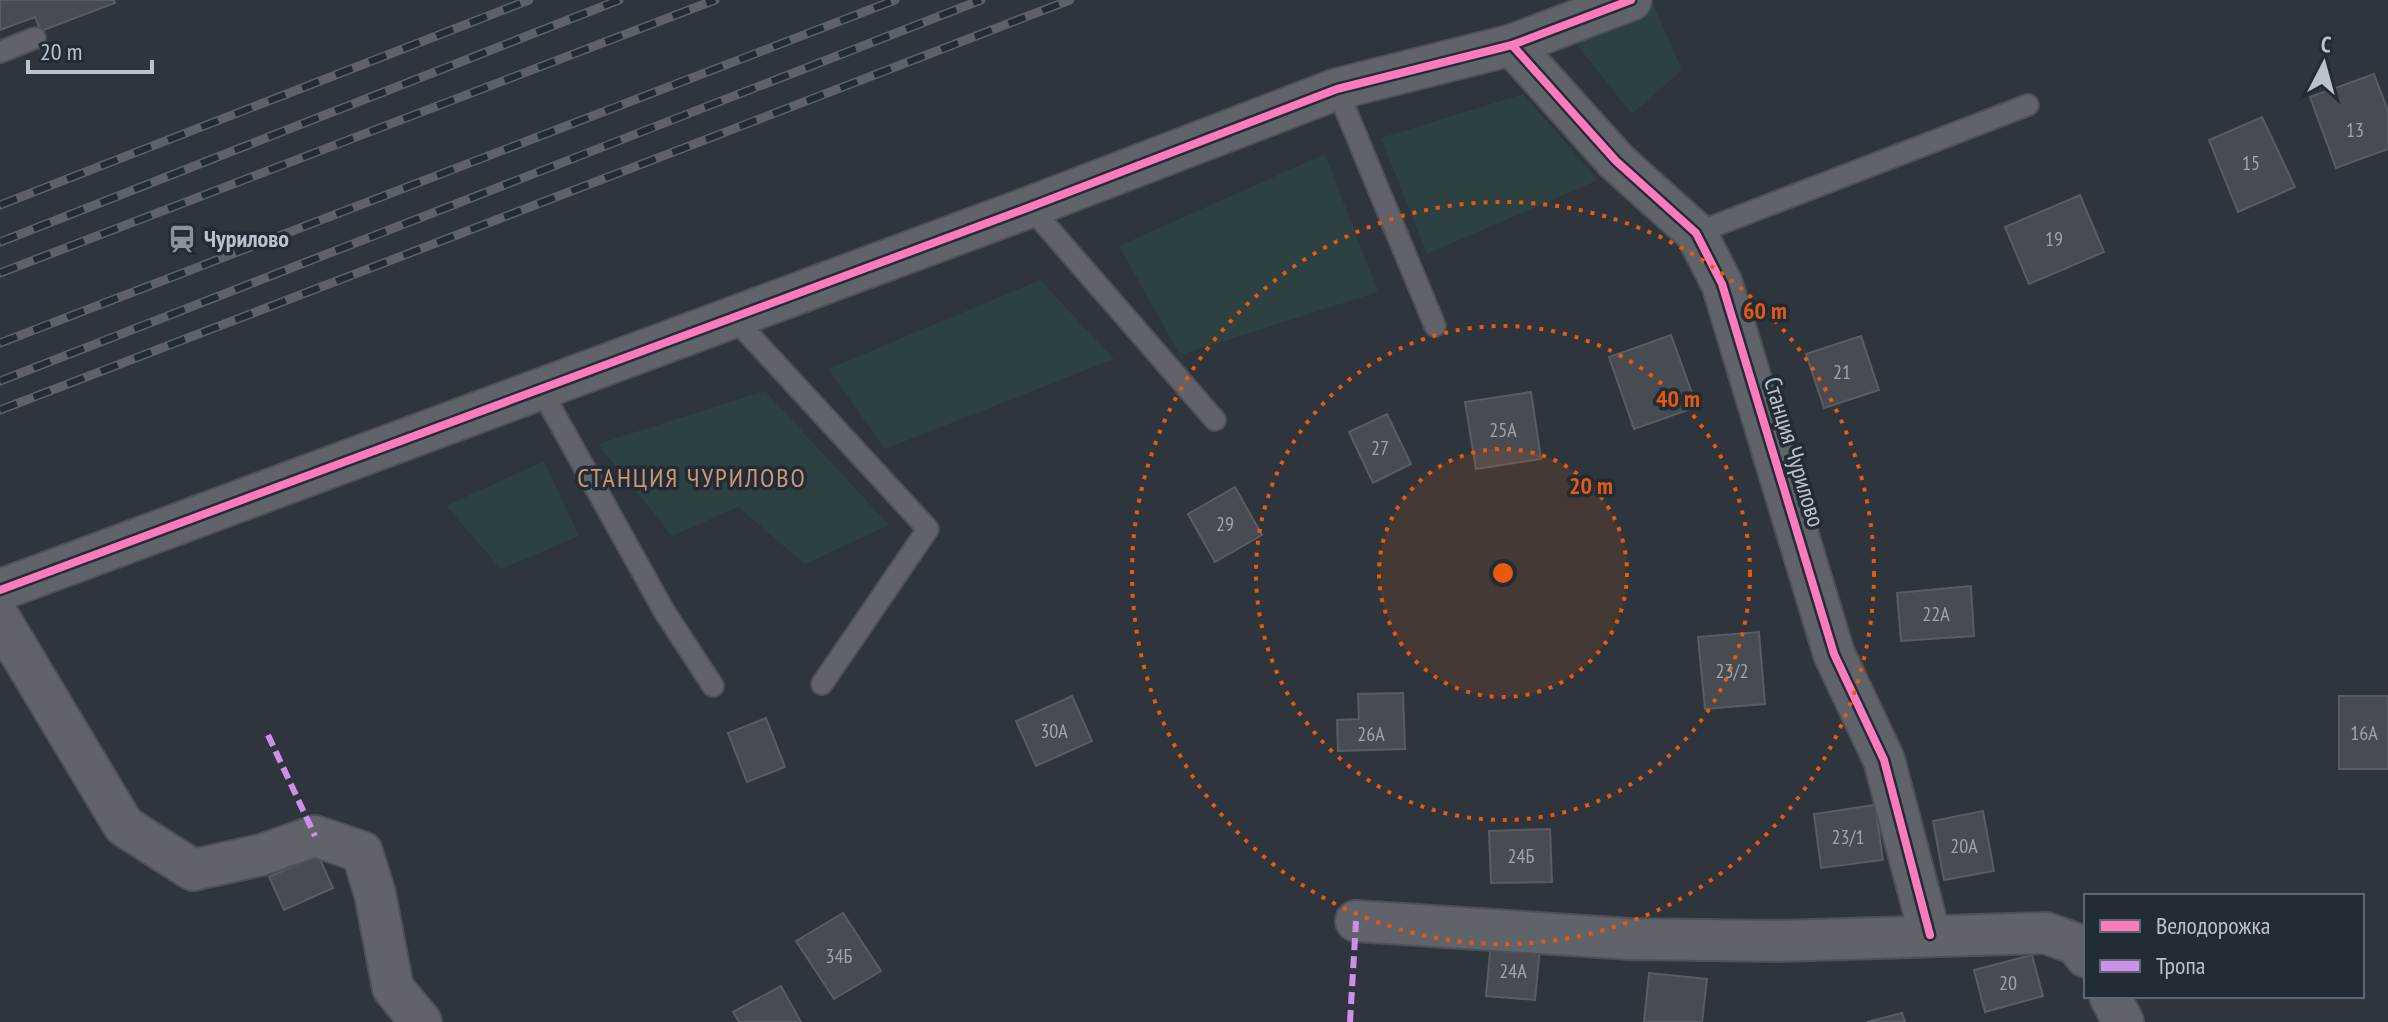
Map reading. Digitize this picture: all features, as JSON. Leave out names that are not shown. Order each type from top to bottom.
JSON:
[{"type":"street","points":[[0,590],[1030,207],[1337,89],[1512,45],[1631,0]]},
{"type":"street","name":"Станция Чурилово","points":[[1512,45],[1616,161],[1696,233],[1722,284],[1834,654],[1884,760],[1930,935]]},
{"type":"street","points":[[0,619],[124,826],[181,863],[193,870],[261,855],[315,836],[362,852],[375,894],[393,988],[421,1022]]},
{"type":"street","points":[[1356,921],[1630,939],[1779,941],[2046,933],[2076,944],[2084,954]]},
{"type":"street","points":[[2111,998],[2123,1022]]},
{"type":"lane","points":[[0,52],[35,38]]},
{"type":"lane","points":[[1337,89],[1435,326]]},
{"type":"lane","points":[[1696,233],[2028,105]]},
{"type":"lane","points":[[1030,207],[1215,420]]},
{"type":"lane","points":[[732,316],[928,529],[822,684]]},
{"type":"lane","points":[[540,388],[664,611],[713,686]]},
{"type":"green space","points":[[1651,0],[1682,70],[1632,114],[1577,45]]},
{"type":"green space","points":[[1523,94],[1598,180],[1427,254],[1381,138]]},
{"type":"green space","points":[[1325,154],[1378,292],[1180,355],[1119,246]]},
{"type":"green space","points":[[1040,280],[1114,359],[885,449],[828,369]]},
{"type":"green space","points":[[765,391],[889,525],[805,564],[738,507],[672,536],[598,444]]},
{"type":"green space","points":[[544,461],[579,536],[501,569],[446,506]]},
{"type":"building","points":[[0,0],[114,0],[115,3],[41,31],[35,17],[0,30]]},
{"type":"building","points":[[2374,74],[2388,111],[2388,149],[2336,168],[2310,97]]},
{"type":"building","points":[[2262,117],[2295,187],[2238,212],[2209,140]]},
{"type":"building","points":[[2080,195],[2104,252],[2029,284],[2005,227]]},
{"type":"building","points":[[1671,335],[1697,407],[1634,429],[1609,357]]},
{"type":"building","points":[[1861,336],[1879,390],[1824,408],[1806,354]]},
{"type":"building","points":[[1531,392],[1541,459],[1476,469],[1465,402]]},
{"type":"building","points":[[1387,414],[1411,464],[1373,483],[1349,432]]},
{"type":"building","points":[[1235,487],[1262,535],[1215,562],[1188,514]]},
{"type":"building","points":[[1971,586],[1974,636],[1901,641],[1897,593]]},
{"type":"building","points":[[1759,632],[1765,704],[1705,709],[1698,637]]},
{"type":"building","points":[[1403,693],[1405,749],[1338,751],[1337,720],[1359,719],[1358,694]]},
{"type":"building","points":[[1072,696],[1092,741],[1036,766],[1016,721]]},
{"type":"building","points":[[2339,696],[2388,696],[2388,769],[2339,769]]},
{"type":"building","points":[[766,718],[785,767],[747,782],[728,733]]},
{"type":"building","points":[[1875,805],[1883,860],[1821,868],[1814,814]]},
{"type":"building","points":[[1983,811],[1994,871],[1944,880],[1933,821]]},
{"type":"building","points":[[1550,829],[1552,882],[1491,883],[1489,831]]},
{"type":"building","points":[[318,855],[333,888],[284,910],[269,877]]},
{"type":"building","points":[[843,913],[881,971],[834,999],[796,941]]},
{"type":"building","points":[[1491,942],[1540,947],[1535,1000],[1486,996]]},
{"type":"building","points":[[2032,955],[2043,996],[1985,1012],[1974,970]]},
{"type":"building","points":[[1649,973],[1707,979],[1702,1022],[1644,1022]]},
{"type":"building","points":[[781,986],[801,1022],[739,1022],[733,1012]]},
{"type":"building","points":[[1902,1013],[1905,1022],[1867,1022]]},
{"type":"railway","points":[[0,205],[529,0]]},
{"type":"railway","points":[[0,242],[619,0]]},
{"type":"railway","points":[[0,273],[715,0]]},
{"type":"railway","points":[[0,343],[895,0]]},
{"type":"railway","points":[[0,381],[981,0]]},
{"type":"railway","points":[[0,410],[1070,0]]},
{"type":"marked path","points":[[268,735],[315,836]]},
{"type":"marked path","points":[[1350,1022],[1356,921]]},
{"type":"cycle path","points":[[0,590],[1030,207],[1337,89],[1512,45],[1631,0]]},
{"type":"cycle path","points":[[1512,45],[1616,161],[1696,233],[1722,284],[1834,654],[1884,760],[1930,935]]},
{"type":"place","name":"Чурилово","points":[[182,239]]},
{"type":"district","name":"СТАНЦИЯ ЧУРИЛОВО","points":[[692,478]]}]
